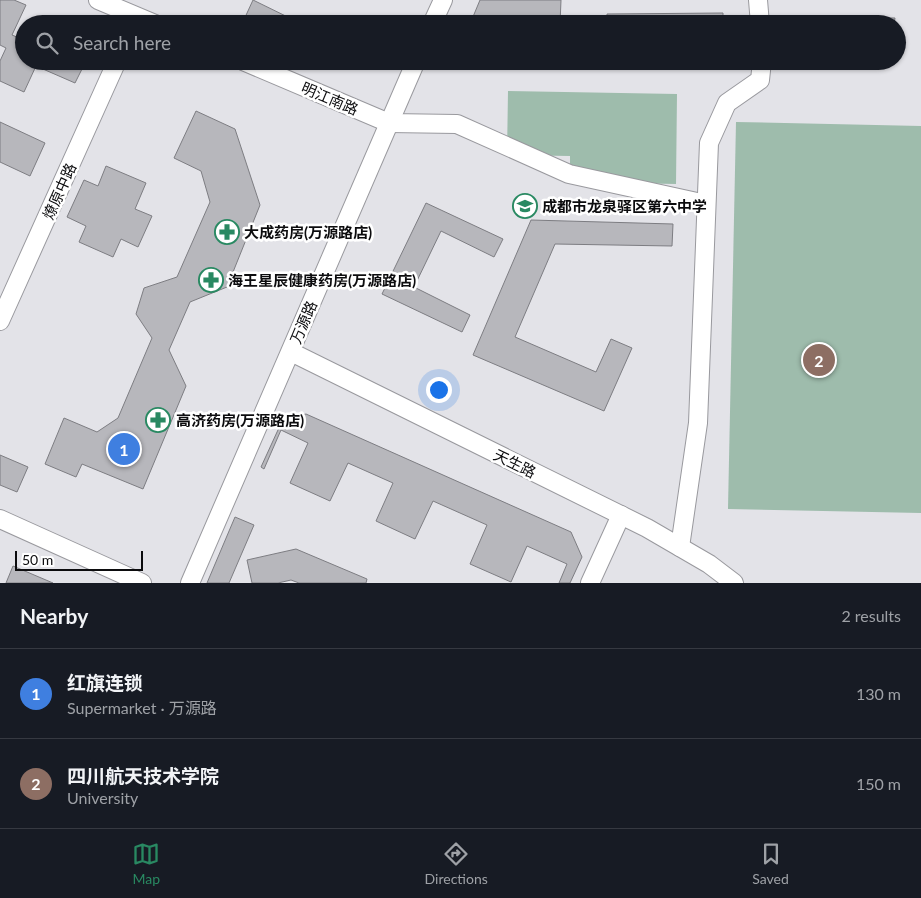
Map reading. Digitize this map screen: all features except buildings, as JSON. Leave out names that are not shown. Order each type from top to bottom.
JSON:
[{"type":"street","points":[[98,0],[126,15]]},
{"type":"street","points":[[436,15],[443,0]]},
{"type":"street","points":[[758,0],[759,15]]},
{"type":"street","name":"燎原中路","points":[[0,321],[113,70]]},
{"type":"street","name":"明江南路","points":[[264,70],[389,123]]},
{"type":"street","name":"万源路","points":[[190,583],[412,70]]},
{"type":"street","points":[[680,547],[698,422],[709,143],[727,103],[760,80],[761,70]]},
{"type":"street","points":[[389,123],[457,124],[569,174],[706,204]]},
{"type":"street","name":"天生路","points":[[291,352],[621,515],[709,564],[734,583]]},
{"type":"street","points":[[590,583],[621,515]]},
{"type":"street","points":[[0,519],[142,583]]},
{"type":"green space","points":[[508,91],[677,94],[676,184],[570,182],[570,156],[507,155]]},
{"type":"green space","points":[[736,122],[921,126],[921,513],[728,509]]},
{"type":"place","name":"成都市龙泉驿区第六中学","points":[[525,206]]},
{"type":"place","name":"大成药房(万源路店)","points":[[227,232]]},
{"type":"place","name":"海王星辰健康药房(万源路店)","points":[[211,280]]},
{"type":"place","name":"四川航天技术学院","points":[[819,360]]},
{"type":"place","name":"高济药房(万源路店)","points":[[158,420]]},
{"type":"place","name":"红旗连锁","points":[[124,449]]}]
